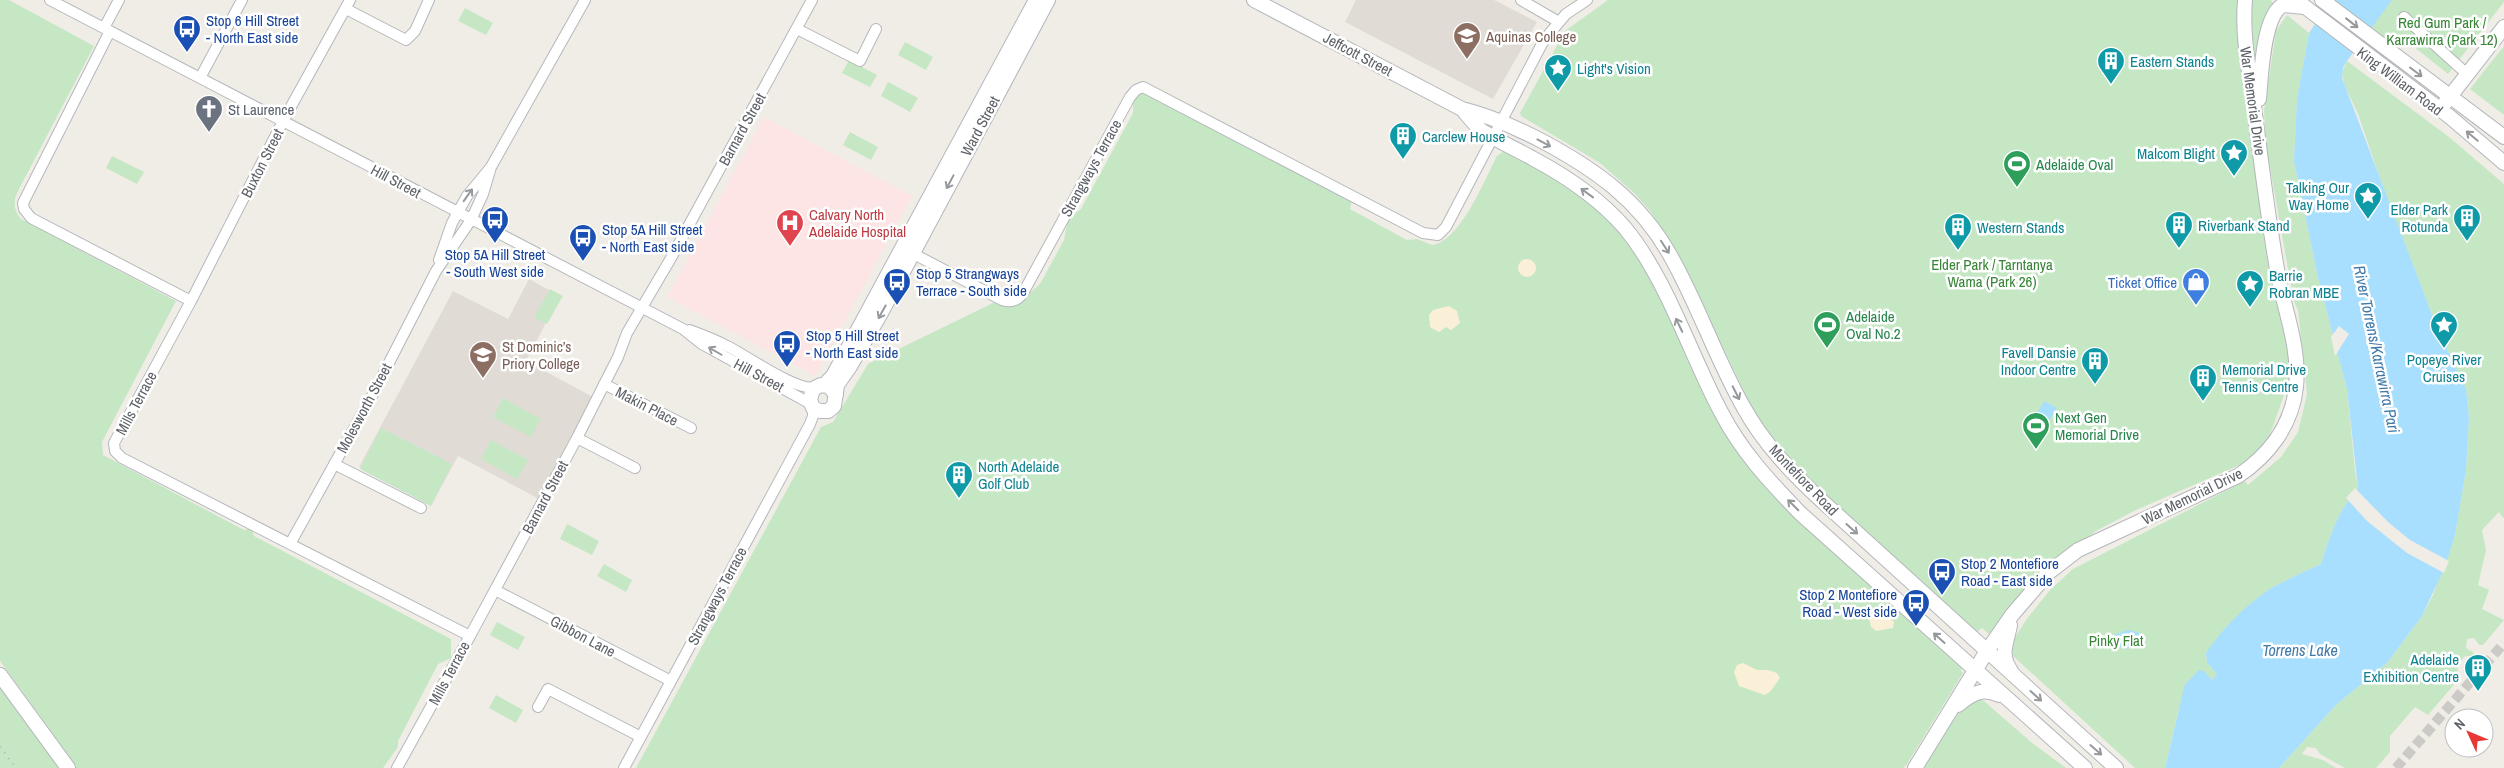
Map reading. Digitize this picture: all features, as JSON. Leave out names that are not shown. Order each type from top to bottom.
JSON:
[{"type":"main road","name":"Ward Street","points":[[908,251],[1036,0]]},
{"type":"main road","name":"Ward Street","points":[[908,251],[1048,0]]},
{"type":"main road","name":"Jeffcott Street","points":[[1254,0],[1462,109],[1501,121]]},
{"type":"main road","name":"War Memorial Drive","points":[[1915,768],[1987,651],[2012,615],[2048,573],[2067,557],[2238,476],[2263,455],[2282,431],[2296,388],[2296,354],[2274,251],[2256,127],[2246,51],[2245,0]]},
{"type":"main road","name":"King William Road","points":[[2322,0],[2504,137]]},
{"type":"main road","points":[[2256,127],[2266,43],[2272,15],[2283,5],[2300,4]]},
{"type":"main road","name":"King William Road","points":[[2300,4],[2439,110],[2504,163]]},
{"type":"main road","points":[[2439,110],[2504,27]]},
{"type":"main road","name":"Jeffcott Street","points":[[1462,109],[1481,130],[1492,137]]},
{"type":"main road","name":"Montefiore Road","points":[[1501,121],[1583,164],[1632,202],[1645,217],[1670,255],[1745,409],[1782,462],[1822,501],[2116,768]]},
{"type":"main road","name":"Montefiore Road","points":[[1492,137],[1535,159],[1580,188],[1616,218],[1643,253],[1721,412],[1738,442],[1777,490],[2084,768]]},
{"type":"main road","points":[[908,251],[849,368],[837,385],[834,406],[816,408],[811,392],[833,376],[908,251]]},
{"type":"main road","points":[[1689,345],[1708,336]]},
{"type":"main road","points":[[819,386],[832,388],[836,395]]},
{"type":"main road","points":[[2012,615],[2005,643],[2004,658],[2018,680]]},
{"type":"main road","points":[[0,675],[68,768]]},
{"type":"main road","points":[[1949,714],[1967,698],[1981,691],[1994,693],[2010,702]]},
{"type":"street","points":[[50,0],[107,30]]},
{"type":"street","points":[[119,0],[107,30],[26,197],[24,209],[31,218],[191,300]]},
{"type":"street","points":[[200,78],[242,0]]},
{"type":"street","points":[[348,4],[406,40],[415,32],[429,0]]},
{"type":"street","name":"Molesworth Street","points":[[436,271],[457,213],[467,196],[491,167],[585,0]]},
{"type":"street","name":"Barnard Street","points":[[470,636],[577,438],[618,356],[627,333],[644,310],[812,0]]},
{"type":"street","points":[[1522,0],[1558,22]]},
{"type":"street","points":[[1492,137],[1544,40],[1576,3],[1587,0]]},
{"type":"street","name":"Buxton Street","points":[[191,300],[283,121],[348,4]]},
{"type":"street","points":[[2404,17],[2467,74]]},
{"type":"street","points":[[797,28],[860,61],[876,29]]},
{"type":"street","name":"Hill Street","points":[[107,30],[644,310],[683,329],[707,336],[798,384],[811,388],[819,386]]},
{"type":"street","name":"Strangways Terrace","points":[[908,251],[1002,300],[1012,301],[1018,299],[1024,293],[1130,97],[1136,90],[1143,87],[1423,233],[1438,235],[1446,227],[1492,137]]},
{"type":"street","name":"Molesworth Street","points":[[290,544],[436,271],[471,220],[484,194],[491,167]]},
{"type":"street","name":"Mills Terrace","points":[[191,300],[114,442],[115,451],[122,458],[470,636],[397,768]]},
{"type":"street","name":"Hill Street","points":[[683,329],[702,344],[816,408]]},
{"type":"street","name":"Makin Place","points":[[604,384],[691,428]]},
{"type":"street","name":"Strangways Terrace","points":[[624,768],[810,424],[816,408]]},
{"type":"street","points":[[577,438],[635,468]]},
{"type":"street","points":[[334,464],[421,508]]},
{"type":"street","name":"Gibbon Lane","points":[[495,590],[671,681]]},
{"type":"street","points":[[538,707],[548,689],[640,737]]},
{"type":"shaded area","name":"Aquinas College","points":[[1356,0],[1494,0],[1537,22],[1493,99],[1345,22]]},
{"type":"shaded area","name":"Calvary North Adelaide Hospital","points":[[764,117],[912,196],[815,376],[667,297]]},
{"type":"shaded area","name":"St Dominic’s Priory College","points":[[529,279],[560,296],[526,361],[593,397],[539,499],[458,456],[431,506],[359,467],[453,291],[508,319]]},
{"type":"green space","points":[[0,0],[9,0],[94,46],[17,193],[15,204],[17,213],[21,219],[176,301],[102,442],[103,455],[244,530],[252,528],[254,536],[451,639],[451,658],[438,664],[398,741],[398,747],[383,768],[76,768],[68,754],[56,748],[58,741],[0,661]]},
{"type":"green space","name":"Elder Park / Tarntanya Wama (Park 26)","points":[[1608,0],[2238,0],[2265,217],[2261,221],[2271,282],[2275,286],[2293,369],[2271,432],[2263,445],[2242,464],[2136,510],[2096,531],[2036,577],[1989,634],[1982,628],[1976,633],[1820,490],[1792,461],[1756,416],[1679,256],[1651,212],[1634,193],[1600,163],[1521,116],[1520,113],[1565,31]]},
{"type":"green space","points":[[2251,0],[2271,0],[2274,6],[2255,79]]},
{"type":"green space","name":"Red Gum Park / Karrawirra (Park 12)","points":[[2322,0],[2504,0],[2504,2],[2448,74],[2403,38],[2382,47]]},
{"type":"green space","points":[[465,8],[493,23],[486,35],[458,21]]},
{"type":"green space","name":"Pinky Flat","points":[[2287,15],[2309,33],[2297,99],[2294,161],[2318,278],[2347,389],[2358,488],[2335,524],[2321,564],[2265,592],[2229,625],[2206,653],[2207,663],[2217,674],[2212,680],[2204,672],[2179,708],[2165,768],[2135,768],[2012,655],[2014,639],[2026,620],[2050,590],[2073,569],[2245,481],[2248,485],[2281,457],[2298,432],[2307,394],[2298,310],[2294,302],[2266,145],[2264,111],[2276,31]]},
{"type":"green space","points":[[905,42],[933,57],[926,70],[898,55]]},
{"type":"green space","name":"Red Gum Park / Karrawirra (Park 12)","points":[[2504,46],[2504,115],[2470,89]]},
{"type":"green space","points":[[849,60],[877,75],[870,87],[842,73]]},
{"type":"green space","points":[[2347,61],[2449,137],[2504,184],[2504,517],[2499,512],[2482,530],[2486,550],[2478,585],[2489,590],[2482,609],[2504,620],[2483,645],[2479,645],[2474,638],[2467,639],[2466,648],[2473,652],[2473,656],[2465,656],[2458,664],[2457,681],[2428,715],[2415,707],[2390,736],[2390,752],[2376,768],[2345,768],[2320,754],[2316,748],[2307,747],[2302,754],[2323,760],[2336,768],[2279,768],[2336,705],[2387,663],[2422,616],[2433,595],[2455,535],[2466,470],[2469,417],[2466,389],[2437,328],[2385,193],[2358,114],[2344,84],[2342,73]]},
{"type":"green space","points":[[888,82],[918,98],[910,112],[881,96]]},
{"type":"green space","points":[[1141,91],[1352,200],[1350,209],[1407,240],[1417,239],[1432,245],[1442,241],[1452,233],[1462,222],[1479,193],[1497,156],[1507,149],[1595,202],[1631,239],[1720,418],[1855,568],[1962,668],[1961,671],[1963,673],[1907,764],[1903,768],[636,768],[821,427],[833,422],[868,364],[995,302],[1007,307],[1016,305],[1040,284],[1064,240],[1068,219],[1081,209],[1133,113],[1133,98]]},
{"type":"green space","points":[[850,132],[878,147],[871,160],[843,145]]},
{"type":"green space","points":[[112,156],[144,172],[137,184],[106,168]]},
{"type":"green space","points":[[550,289],[563,296],[547,324],[534,317]]},
{"type":"green space","points":[[503,398],[541,419],[531,437],[493,417]]},
{"type":"green space","points":[[381,428],[452,464],[431,506],[360,469]]},
{"type":"green space","points":[[491,440],[528,460],[517,479],[481,459]]},
{"type":"green space","points":[[567,524],[599,541],[592,555],[560,539]]},
{"type":"green space","points":[[604,564],[632,580],[626,592],[597,576]]},
{"type":"green space","points":[[497,622],[525,637],[518,650],[490,635]]},
{"type":"green space","points":[[0,686],[61,768],[0,768]]},
{"type":"green space","points":[[496,695],[523,710],[516,723],[489,708]]},
{"type":"green space","points":[[1977,695],[2031,742],[2066,768],[1921,768],[1962,708]]},
{"type":"sand","points":[[1527,259],[1533,262],[1536,268],[1533,274],[1527,277],[1521,274],[1518,268],[1521,262]]},
{"type":"sand","points":[[1449,306],[1457,311],[1460,323],[1451,330],[1446,327],[1439,332],[1430,327],[1429,315],[1433,310]]},
{"type":"sand","points":[[1876,609],[1885,613],[1894,622],[1893,628],[1876,631],[1871,627],[1869,617]]},
{"type":"sand","points":[[1743,663],[1757,670],[1768,670],[1777,673],[1780,678],[1770,692],[1765,695],[1739,686],[1734,672],[1737,665]]},
{"type":"water","name":"Torrens Lake","points":[[2331,0],[2392,0],[2347,61],[2343,68],[2342,78],[2437,328],[2466,389],[2469,417],[2466,470],[2455,535],[2444,569],[2422,616],[2387,663],[2336,705],[2279,768],[2165,768],[2185,684],[2199,670],[2204,671],[2212,680],[2217,674],[2207,663],[2206,653],[2228,625],[2265,592],[2321,564],[2335,524],[2358,488],[2347,389],[2318,278],[2294,161],[2297,99],[2309,33]]},
{"type":"water","points":[[2044,401],[2057,408],[2039,436],[2028,429]]},
{"type":"water","points":[[2128,630],[2137,632],[2141,636],[2140,643],[2127,649],[2114,645],[2112,640],[2114,635]]},
{"type":"pier","points":[[2339,326],[2349,334],[2335,356],[2331,337]]},
{"type":"pier","points":[[2355,488],[2388,522],[2410,540],[2449,561],[2444,573],[2407,553],[2367,521],[2346,498]]},
{"type":"tunnel","points":[[2396,768],[2504,643]]},
{"type":"railway","points":[[0,747],[16,768]]},
{"type":"place","name":"Stop 6 Hill Street - North East side","points":[[187,53]]},
{"type":"place","name":"Aquinas College","points":[[1467,60]]},
{"type":"place","name":"Eastern Stands","points":[[2111,85]]},
{"type":"place","name":"Light's Vision","points":[[1558,92]]},
{"type":"place","name":"St Laurence","points":[[209,133]]},
{"type":"place","name":"Carclew House","points":[[1403,160]]},
{"type":"place","name":"Malcom Blight","points":[[2234,177]]},
{"type":"place","name":"Adelaide Oval","points":[[2017,188]]},
{"type":"place","name":"Talking Our Way Home","points":[[2368,220]]},
{"type":"place","name":"Elder Park Rotunda","points":[[2467,242]]},
{"type":"place","name":"Stop 5A Hill Street - South West side","points":[[495,244]]},
{"type":"place","name":"Calvary North Adelaide Hospital","points":[[790,247]]},
{"type":"place","name":"Riverbank Stand","points":[[2179,249]]},
{"type":"place","name":"Western Stands","points":[[1958,251]]},
{"type":"place","name":"Stop 5A Hill Street - North East side","points":[[583,262]]},
{"type":"place","name":"Stop 5 Strangways Terrace - South side","points":[[897,306]]},
{"type":"place","name":"Ticket Office","points":[[2196,306]]},
{"type":"place","name":"Barrie Robran MBE","points":[[2250,308]]},
{"type":"place","name":"Adelaide Oval No.2","points":[[1827,349]]},
{"type":"place","name":"Popeye River Cruises","points":[[2444,349]]},
{"type":"place","name":"Stop 5 Hill Street - North East side","points":[[787,368]]},
{"type":"place","name":"St Dominic’s Priory College","points":[[483,379]]},
{"type":"place","name":"Favell Dansie Indoor Centre","points":[[2095,385]]},
{"type":"place","name":"Memorial Drive Tennis Centre","points":[[2203,402]]},
{"type":"place","name":"Next Gen Memorial Drive","points":[[2036,450]]},
{"type":"place","name":"North Adelaide Golf Club","points":[[959,499]]},
{"type":"place","name":"Stop 2 Montefiore Road - East side","points":[[1942,596]]},
{"type":"place","name":"Stop 2 Montefiore Road - West side","points":[[1916,627]]},
{"type":"place","name":"Adelaide Exhibition Centre","points":[[2478,692]]},
{"type":"water label","name":"River Torrens/Karrawirra Pari","points":[[2377,349]]}]
